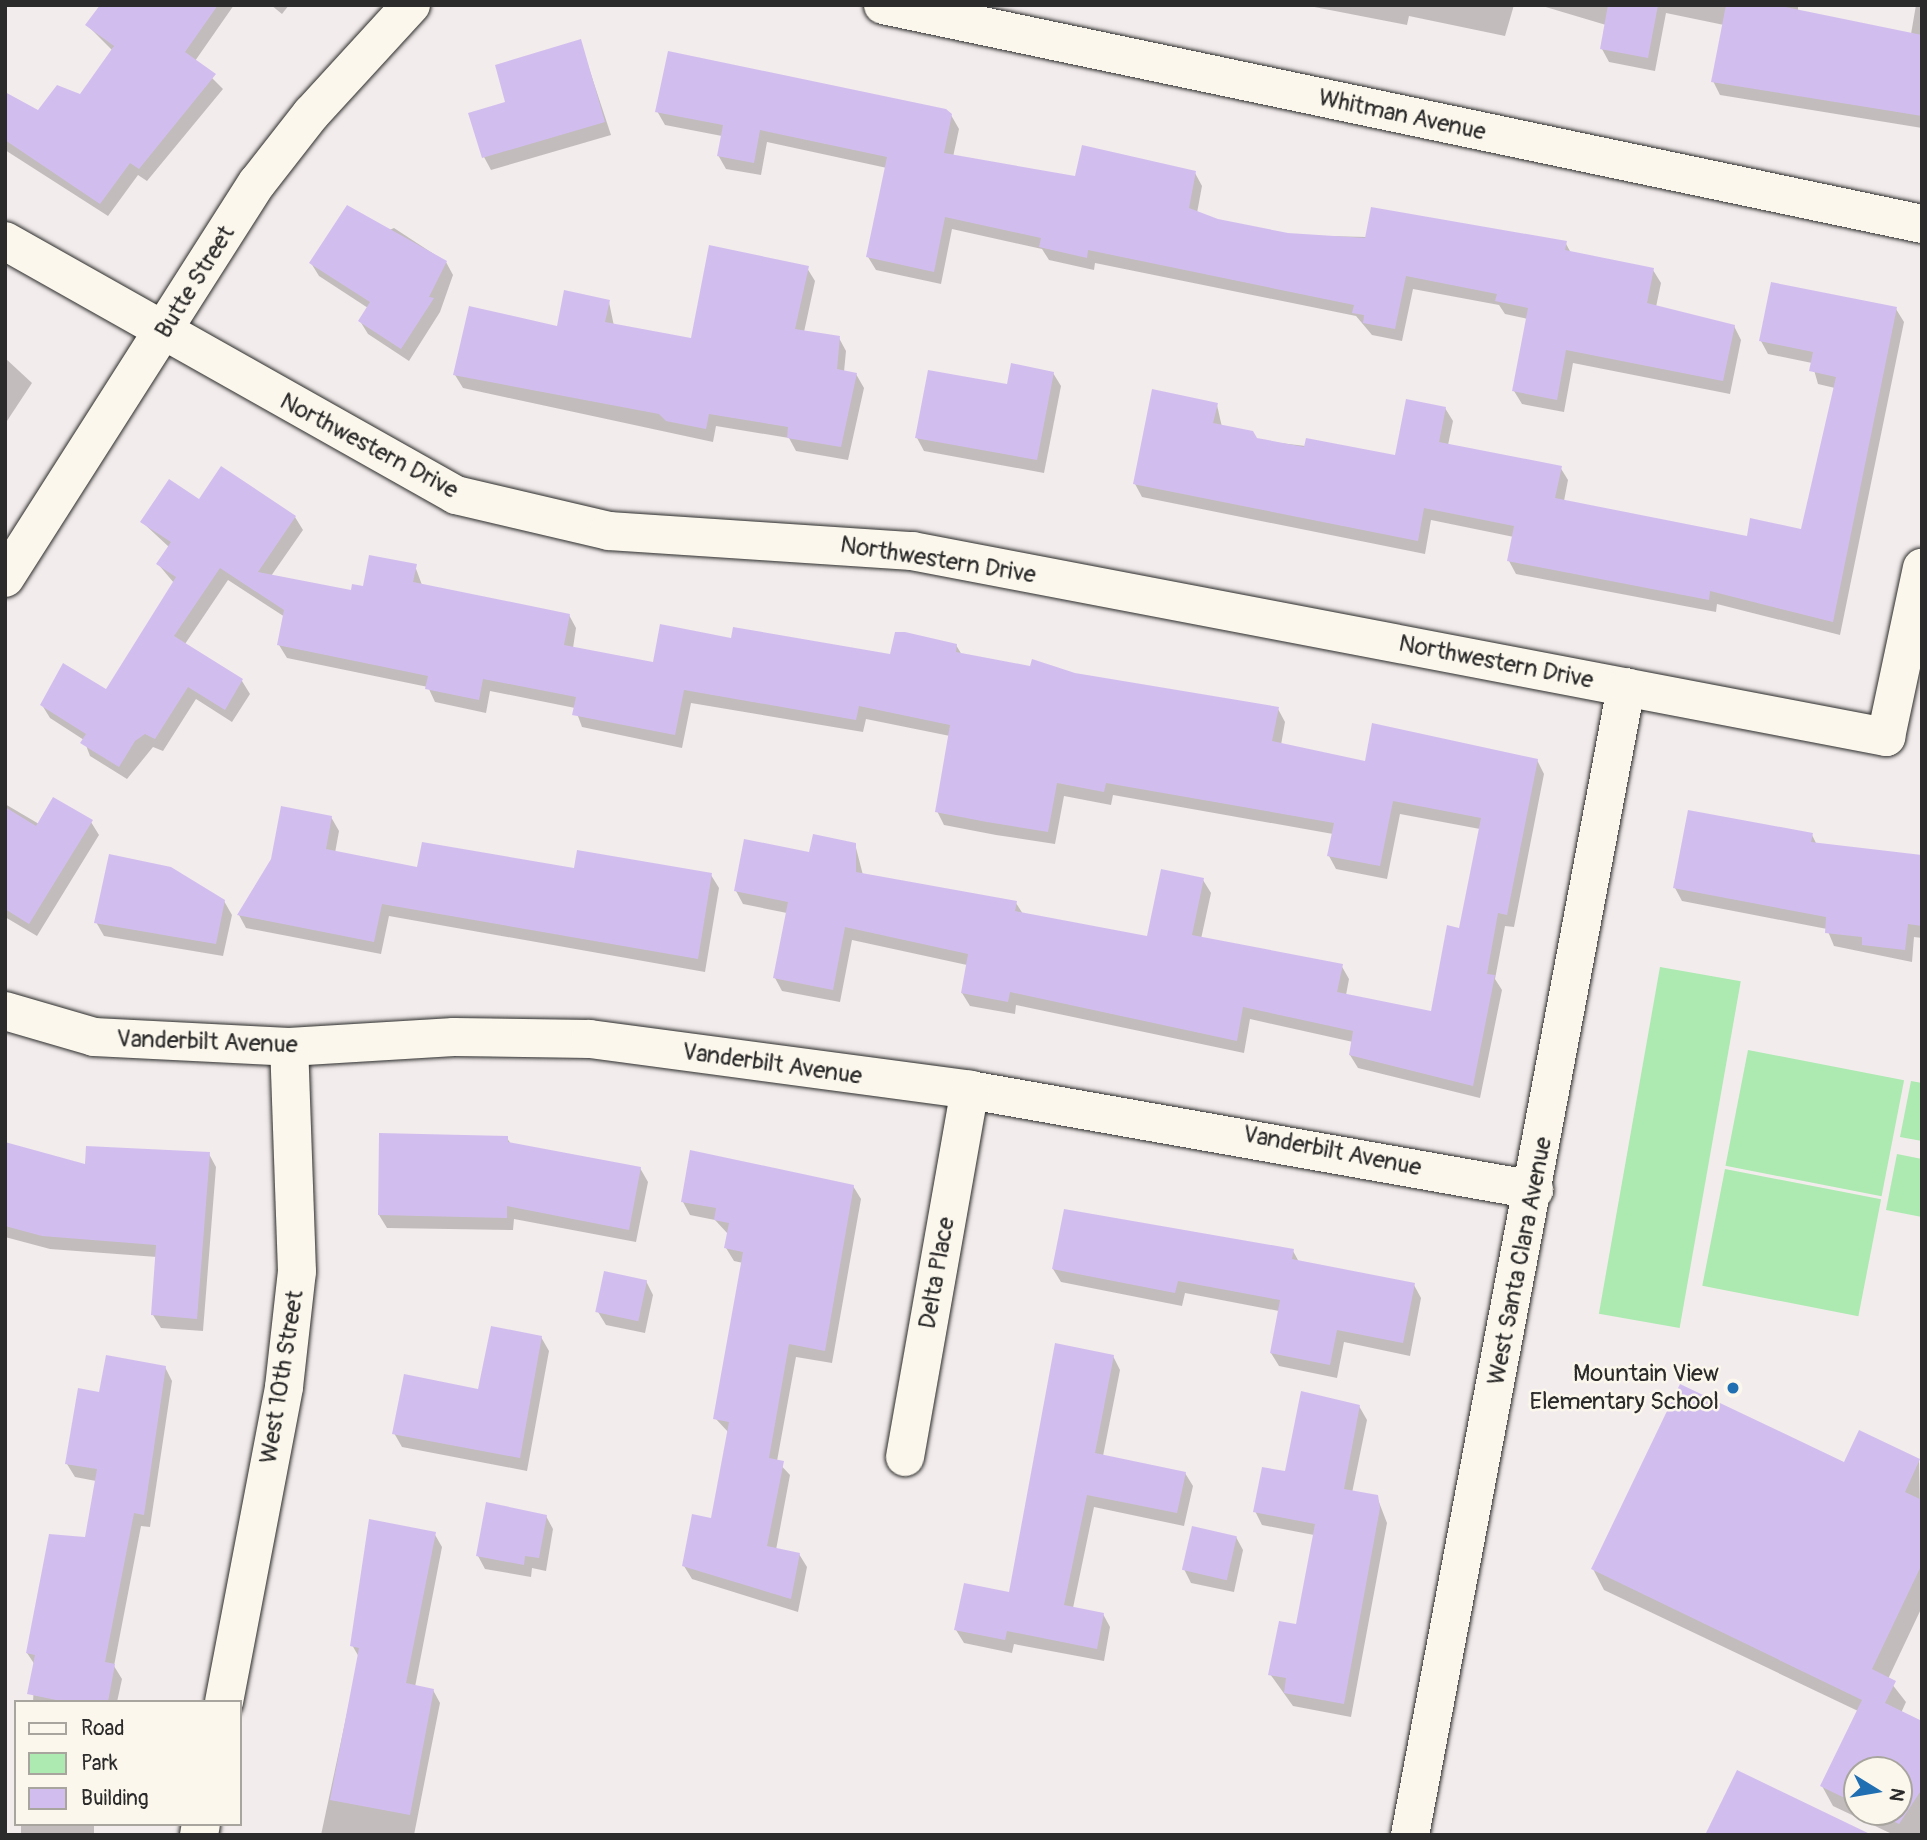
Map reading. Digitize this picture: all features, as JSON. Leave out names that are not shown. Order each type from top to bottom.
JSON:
[{"type":"street","name":"Butte Street","points":[[5,578],[257,183],[311,114],[411,5]]},
{"type":"street","name":"Whitman Avenue","points":[[883,5],[1922,224]]},
{"type":"street","name":"Northwestern Drive","points":[[5,240],[423,479],[531,516],[609,531],[912,551],[1886,737],[1922,568]]},
{"type":"street","name":"West Santa Clara Avenue","points":[[1410,1835],[1534,1190],[1626,687]]},
{"type":"street","name":"Vanderbilt Avenue","points":[[5,1011],[94,1037],[289,1048],[454,1037],[590,1040],[970,1090],[1534,1190]]},
{"type":"street","name":"West 10th Street","points":[[224,1700],[284,1387],[297,1272],[289,1048]]},
{"type":"street","name":"Delta Place","points":[[905,1457],[970,1090]]},
{"type":"green space","points":[[1660,967],[1741,981],[1680,1328],[1599,1314]]},
{"type":"green space","points":[[1748,1050],[1904,1080],[1882,1196],[1725,1166]]},
{"type":"green space","points":[[1911,1081],[1922,1083],[1922,1141],[1900,1137]]},
{"type":"green space","points":[[1897,1154],[1922,1159],[1922,1217],[1886,1210]]},
{"type":"green space","points":[[1725,1169],[1881,1199],[1858,1316],[1702,1286]]},
{"type":"building","points":[[100,5],[218,5],[185,52],[216,74],[139,169],[130,163],[100,204],[5,140],[5,92],[38,110],[57,85],[80,94],[114,46],[85,25]]},
{"type":"building","points":[[1608,5],[1658,5],[1648,58],[1600,49]]},
{"type":"building","points":[[1726,5],[1776,5],[1922,35],[1922,116],[1711,82]]},
{"type":"building","points":[[581,39],[605,122],[482,158],[468,113],[505,102],[495,65]]},
{"type":"building","points":[[668,51],[946,109],[952,114],[944,153],[1075,176],[1082,145],[1196,171],[1189,208],[1218,219],[1288,233],[1365,238],[1371,207],[1567,241],[1565,250],[1654,268],[1647,303],[1735,325],[1723,381],[1566,350],[1557,400],[1512,391],[1528,308],[1495,301],[1497,294],[1406,276],[1395,329],[1363,323],[1364,315],[1352,313],[1354,305],[1088,250],[1087,258],[1039,247],[1041,238],[945,217],[934,272],[866,257],[887,157],[760,130],[754,163],[717,156],[723,125],[655,112]]},
{"type":"building","points":[[347,205],[447,261],[429,297],[434,298],[401,349],[358,321],[370,302],[309,263]]},
{"type":"building","points":[[709,245],[809,266],[795,329],[840,336],[837,369],[857,373],[841,447],[787,438],[788,427],[709,414],[706,429],[666,421],[659,414],[453,375],[469,306],[557,326],[564,290],[610,300],[605,322],[691,338]]},
{"type":"building","points":[[1771,282],[1897,307],[1833,622],[1710,591],[1709,600],[1507,561],[1514,526],[1424,508],[1418,541],[1133,484],[1152,389],[1218,403],[1213,423],[1253,431],[1257,438],[1304,447],[1306,438],[1395,455],[1406,399],[1446,407],[1439,442],[1562,466],[1555,498],[1747,536],[1750,518],[1801,529],[1836,377],[1809,371],[1813,352],[1759,341]]},
{"type":"building","points":[[1011,363],[1054,372],[1037,460],[915,438],[928,370],[1007,384]]},
{"type":"building","points":[[221,466],[296,516],[258,572],[351,590],[352,584],[363,586],[369,555],[417,564],[413,582],[570,614],[564,645],[653,662],[660,624],[731,638],[733,627],[890,654],[895,632],[905,632],[957,644],[956,652],[1030,666],[1032,659],[1075,673],[1279,707],[1272,741],[1365,761],[1372,723],[1538,759],[1507,915],[1498,913],[1487,974],[1495,975],[1473,1086],[1349,1055],[1353,1031],[1243,1007],[1237,1041],[1010,992],[1008,1002],[961,993],[968,954],[845,927],[833,990],[773,978],[788,902],[734,891],[744,839],[809,852],[813,834],[856,843],[856,872],[1017,901],[1015,911],[1147,936],[1161,869],[1204,878],[1192,935],[1343,964],[1337,992],[1431,1011],[1447,925],[1459,928],[1481,818],[1393,801],[1380,866],[1327,856],[1334,823],[1106,783],[1104,792],[1057,783],[1048,832],[935,812],[950,725],[859,706],[856,720],[684,690],[675,735],[572,715],[576,697],[483,679],[479,700],[425,689],[428,676],[277,645],[284,610],[220,568],[174,636],[243,679],[225,710],[188,687],[155,739],[145,734],[135,741],[119,767],[80,743],[86,734],[40,705],[63,663],[106,689],[176,577],[156,564],[171,542],[140,522],[169,479],[199,499]]},
{"type":"building","points":[[53,797],[93,820],[29,924],[5,909],[5,807],[36,826]]},
{"type":"building","points":[[281,806],[332,816],[326,849],[417,867],[422,842],[574,868],[577,850],[712,873],[698,959],[382,904],[374,942],[237,915],[271,859]]},
{"type":"building","points":[[1688,810],[1813,833],[1811,842],[1922,855],[1922,926],[1908,924],[1905,950],[1862,945],[1862,937],[1825,933],[1826,917],[1673,888]]},
{"type":"building","points":[[109,854],[171,867],[225,900],[216,944],[94,923]]},
{"type":"building","points":[[379,1133],[508,1136],[508,1142],[641,1167],[629,1230],[507,1206],[507,1218],[378,1215]]},
{"type":"building","points":[[5,1142],[85,1164],[86,1146],[210,1152],[197,1319],[151,1315],[156,1245],[42,1236],[5,1226]]},
{"type":"building","points":[[690,1150],[854,1185],[825,1351],[789,1344],[769,1458],[784,1461],[767,1546],[800,1553],[791,1599],[682,1566],[692,1514],[711,1518],[729,1422],[713,1419],[743,1252],[724,1248],[729,1223],[714,1220],[716,1208],[681,1202]]},
{"type":"building","points":[[1064,1209],[1294,1249],[1292,1259],[1415,1283],[1403,1343],[1337,1330],[1330,1365],[1270,1353],[1280,1300],[1178,1281],[1175,1293],[1052,1269]]},
{"type":"building","points":[[604,1271],[647,1280],[638,1321],[595,1312]]},
{"type":"building","points":[[491,1326],[542,1336],[520,1458],[392,1434],[404,1374],[478,1389]]},
{"type":"building","points":[[1055,1343],[1114,1355],[1095,1453],[1186,1472],[1177,1513],[1087,1495],[1064,1605],[1104,1613],[1097,1649],[1007,1631],[1005,1640],[954,1630],[964,1583],[1009,1592]]},
{"type":"building","points":[[106,1355],[166,1366],[144,1515],[134,1513],[105,1662],[115,1664],[108,1700],[56,1700],[27,1694],[35,1655],[26,1653],[49,1534],[85,1537],[97,1469],[65,1464],[78,1388],[99,1392]]},
{"type":"building","points":[[1680,1384],[1844,1462],[1859,1430],[1920,1459],[1905,1492],[1922,1500],[1922,1564],[1872,1669],[1896,1681],[1885,1703],[1922,1721],[1922,1789],[1913,1803],[1913,1756],[1843,1756],[1843,1797],[1820,1786],[1862,1700],[1591,1569]]},
{"type":"building","points":[[1301,1391],[1360,1405],[1344,1489],[1378,1495],[1380,1508],[1344,1704],[1284,1693],[1286,1678],[1268,1675],[1279,1621],[1296,1624],[1315,1524],[1253,1512],[1262,1467],[1285,1471]]},
{"type":"building","points":[[486,1502],[547,1515],[539,1558],[525,1556],[524,1565],[476,1556]]},
{"type":"building","points":[[369,1519],[436,1532],[406,1683],[434,1689],[410,1815],[330,1800],[359,1648],[350,1646]]},
{"type":"building","points":[[1192,1526],[1237,1536],[1227,1580],[1182,1570]]},
{"type":"building","points":[[1737,1770],[1843,1821],[1843,1826],[1853,1826],[1872,1835],[1705,1835]]},
{"type":"place","name":"Mountain View Elementary School","points":[[1733,1388]]}]
